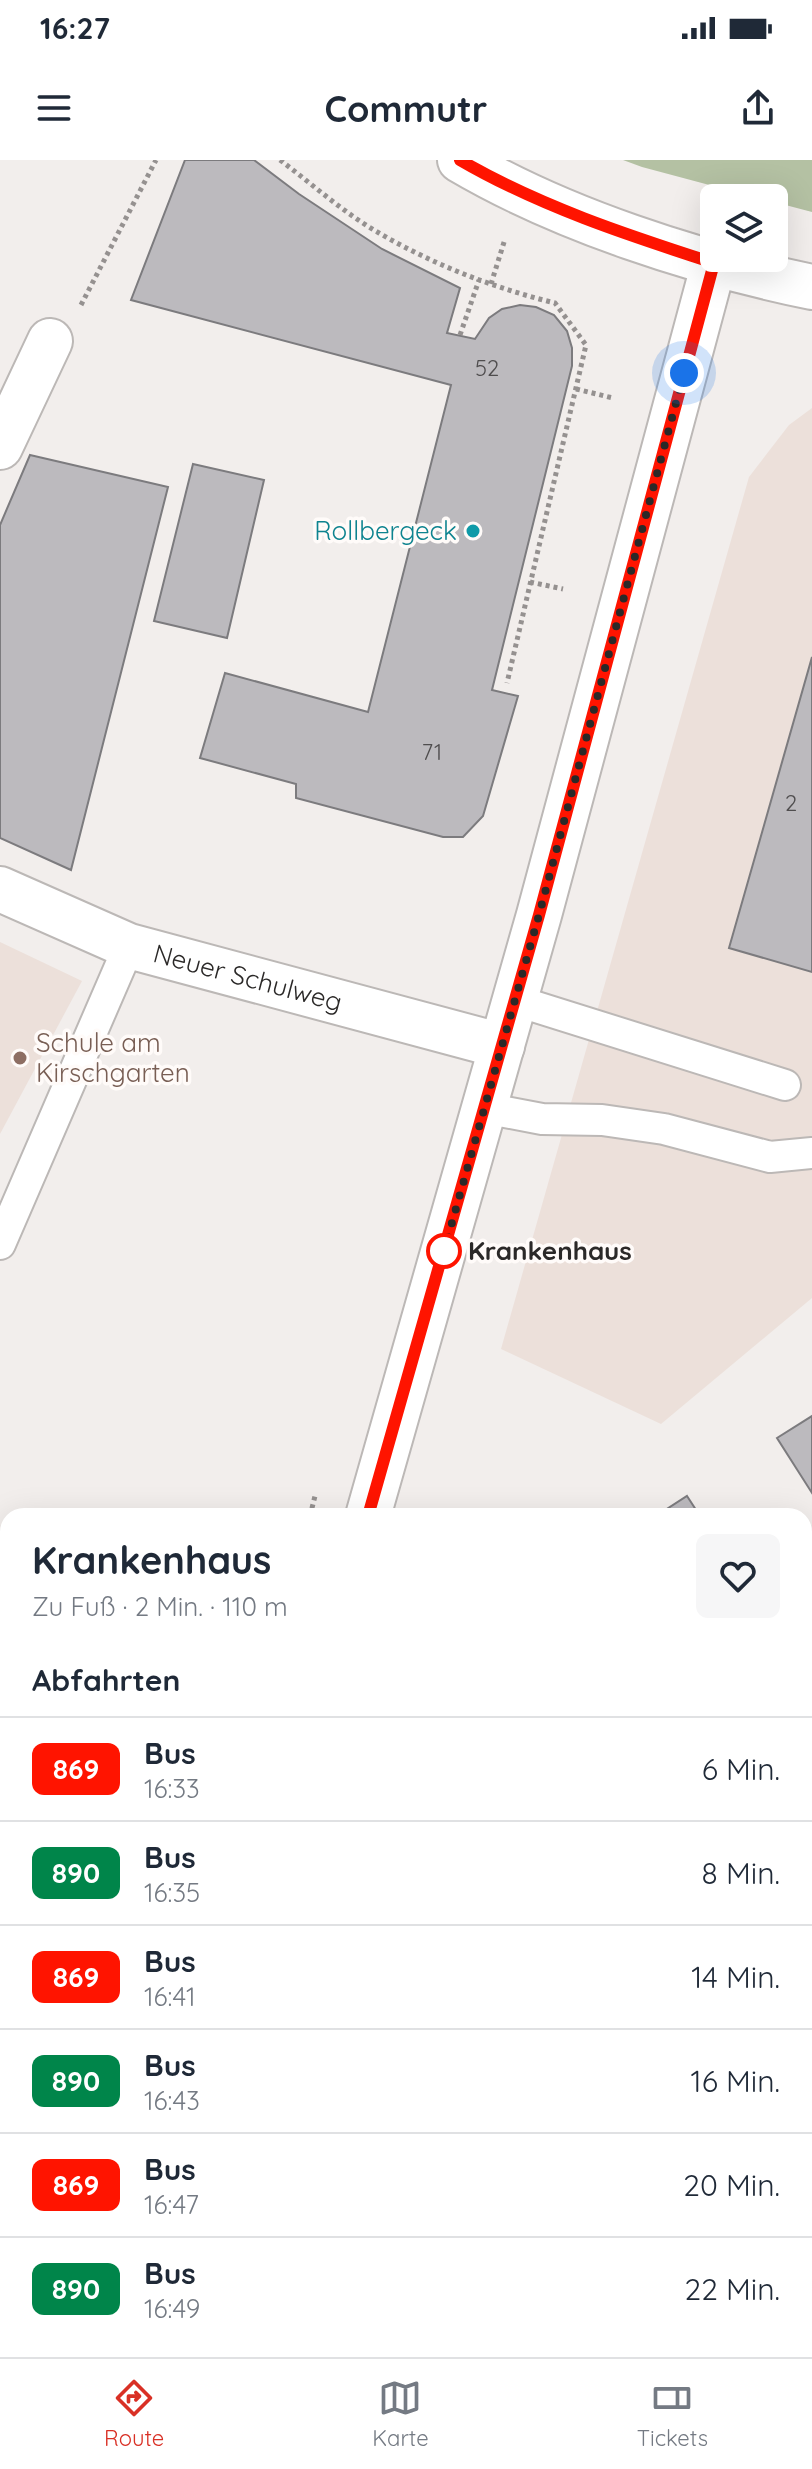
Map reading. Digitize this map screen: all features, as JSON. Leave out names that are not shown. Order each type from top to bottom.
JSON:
[{"type":"main road","points":[[460,160],[531,197],[700,259]]},
{"type":"main road","points":[[370,1508],[502,1046],[712,272]]},
{"type":"main road","points":[[751,272],[812,287]]},
{"type":"main road","points":[[0,447],[50,341]]},
{"type":"main road","name":"Neuer Schulweg","points":[[0,889],[129,946],[502,1046]]},
{"type":"lane","points":[[0,1244],[129,946]]},
{"type":"lane","points":[[514,1000],[785,1085]]},
{"type":"lane","points":[[484,1108],[542,1119],[602,1120],[664,1129],[770,1157],[812,1153]]},
{"type":"path","points":[[50,341],[69,329],[156,160]]},
{"type":"path","points":[[280,160],[377,232],[460,273],[555,303],[586,345],[507,683]]},
{"type":"path","points":[[491,284],[505,239]]},
{"type":"path","points":[[460,335],[479,279]]},
{"type":"path","points":[[576,389],[613,398]]},
{"type":"path","points":[[530,582],[563,589]]},
{"type":"path","points":[[312,1508],[315,1496]]},
{"type":"shaded area","points":[[812,408],[812,1298],[661,1424],[501,1349],[749,477],[789,425]]},
{"type":"shaded area","name":"Schule am Kirschgarten","points":[[0,942],[82,981],[0,1134]]},
{"type":"green space","points":[[623,160],[812,160],[812,212],[788,206],[788,184],[706,184]]},
{"type":"building","name":"Rollbergeck","points":[[185,160],[254,160],[382,249],[460,288],[447,333],[475,339],[489,318],[502,309],[520,305],[536,307],[554,315],[567,331],[572,348],[572,366],[492,690],[518,696],[483,816],[463,837],[443,837],[296,798],[296,784],[200,758],[225,673],[368,712],[451,385],[131,300]]},
{"type":"building","points":[[30,455],[168,487],[71,870],[0,838],[0,525]]},
{"type":"building","points":[[193,464],[264,480],[227,638],[154,621]]},
{"type":"building","points":[[812,657],[812,972],[729,948]]},
{"type":"building","points":[[812,1416],[812,1493],[777,1438]]},
{"type":"building","points":[[687,1496],[695,1508],[668,1508]]},
{"type":"bus line","name":"869","points":[[370,1508],[539,915],[714,263],[651,243],[531,197],[460,160]]},
{"type":"place","name":"Rollbergeck","points":[[473,531]]},
{"type":"place","name":"Schule am Kirschgarten","points":[[20,1058]]},
{"type":"place","name":"Krankenhaus","points":[[444,1251]]},
{"type":"route","points":[[444,1251],[539,915],[684,373]]}]
